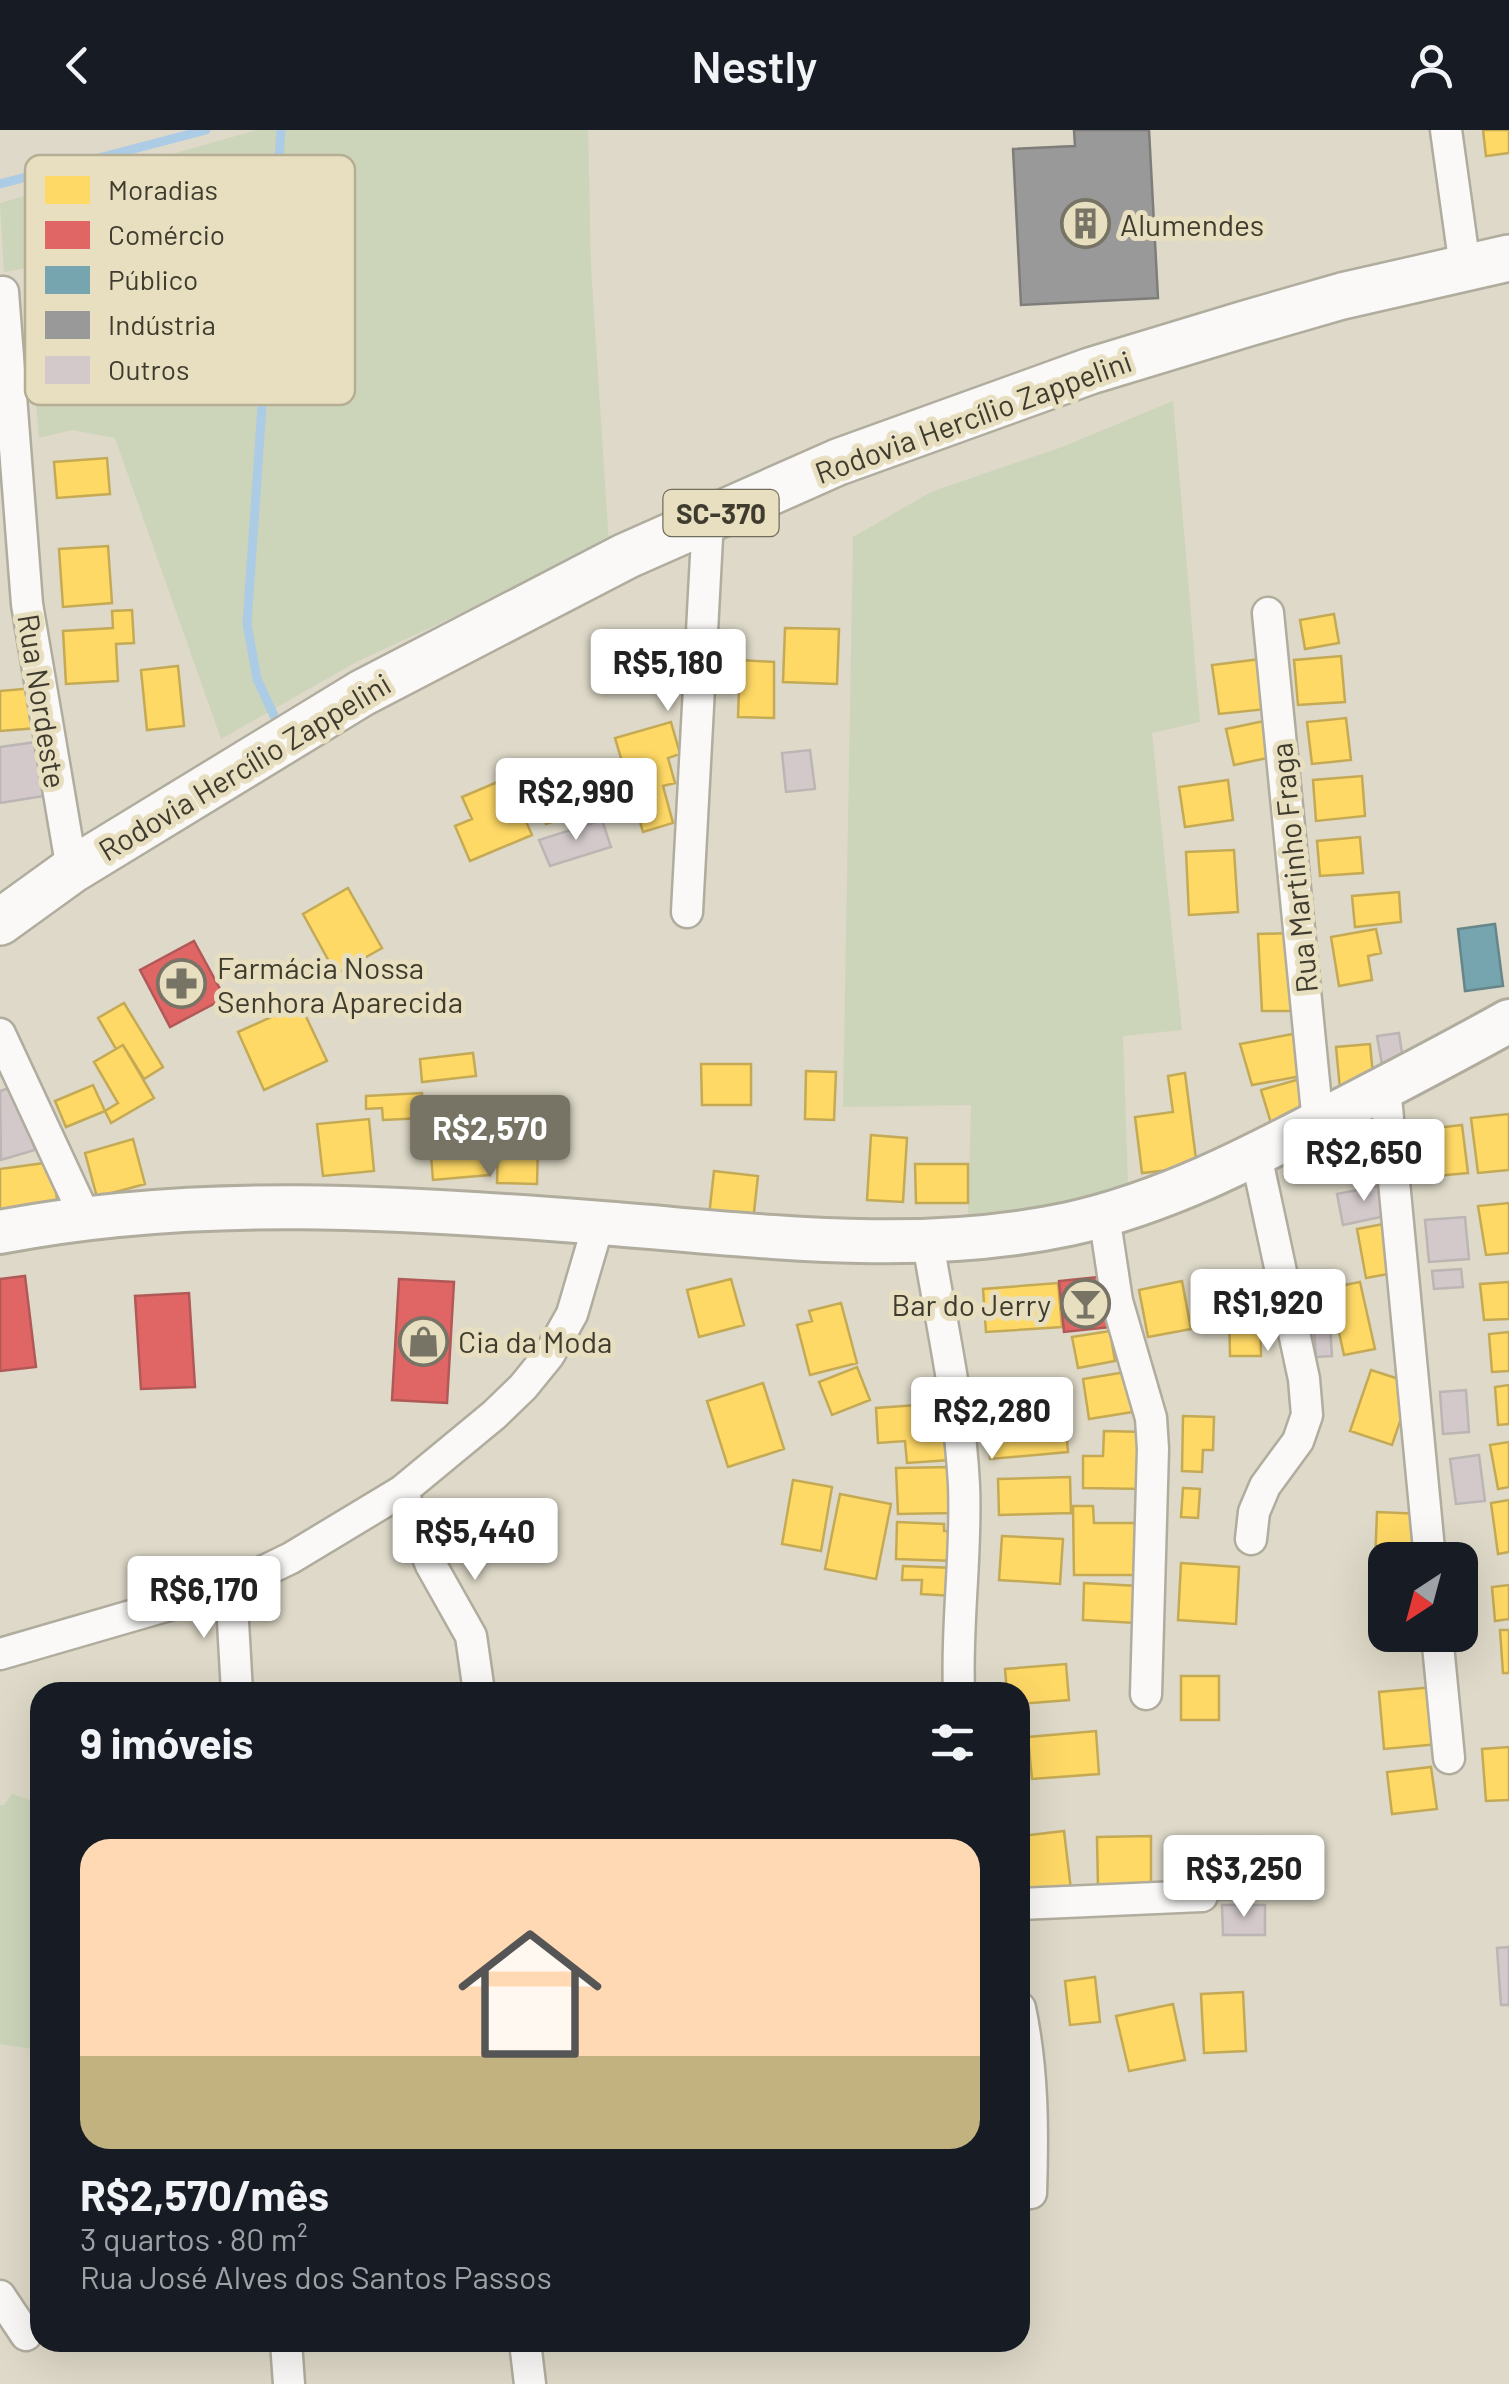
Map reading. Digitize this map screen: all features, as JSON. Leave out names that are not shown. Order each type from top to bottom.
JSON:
[{"type":"main road","name":"Rodovia Hercílio Zappelini","points":[[0,922],[72,870],[379,684],[596,571],[708,519],[838,462],[1090,372],[1342,296],[1509,258]]},
{"type":"street","points":[[1446,130],[1465,268]]},
{"type":"street","name":"Rua Nordeste","points":[[4,292],[27,604],[72,870]]},
{"type":"street","points":[[688,912],[708,519]]},
{"type":"street","name":"Rua Martinho Fraga","points":[[1268,613],[1318,1123]]},
{"type":"street","points":[[0,1232],[202,1211],[288,1208],[600,1222],[817,1240],[928,1242],[1021,1232],[1104,1215],[1156,1198],[1256,1155],[1509,1021]]},
{"type":"street","points":[[0,1034],[88,1221]]},
{"type":"street","points":[[1385,1088],[1428,1542]]},
{"type":"street","points":[[1251,1540],[1254,1512],[1265,1486],[1298,1441],[1308,1415],[1304,1379],[1256,1155]]},
{"type":"street","points":[[1104,1215],[1120,1315],[1150,1418],[1153,1450],[1146,1694]]},
{"type":"street","points":[[0,1654],[231,1587],[291,1558],[402,1490],[494,1415],[523,1388],[549,1355],[572,1314],[600,1222]]},
{"type":"street","points":[[928,1242],[960,1432],[964,1486],[959,1682]]},
{"type":"street","points":[[402,1490],[431,1565],[471,1636],[478,1682]]},
{"type":"street","points":[[231,1587],[236,1682]]},
{"type":"street","points":[[1440,1652],[1449,1758]]},
{"type":"street","points":[[1030,1904],[1202,1896]]},
{"type":"street","points":[[1030,2071],[1034,2121],[1031,2193]]},
{"type":"street","points":[[0,2296],[26,2335]]},
{"type":"street","points":[[286,2352],[288,2384]]},
{"type":"street","points":[[526,2352],[530,2384]]},
{"type":"green space","points":[[257,130],[588,130],[591,267],[609,545],[358,661],[221,739],[115,438],[72,430],[39,438],[36,405],[355,405],[355,155],[169,155]]},
{"type":"green space","points":[[25,196],[25,268],[4,272],[0,203]]},
{"type":"green space","points":[[1173,401],[1200,722],[1152,733],[1182,1030],[1123,1036],[1128,1183],[1049,1205],[968,1217],[971,1105],[843,1107],[853,537],[931,492],[1062,447]]},
{"type":"green space","points":[[12,1794],[30,1800],[30,2048],[0,2044],[0,1805]]},
{"type":"building: Moradias","points":[[1483,130],[1509,130],[1509,153],[1486,156]]},
{"type":"building: Moradias","points":[[107,458],[110,494],[57,498],[54,462]]},
{"type":"building: Moradias","points":[[108,546],[112,603],[63,607],[59,549]]},
{"type":"building: Moradias","points":[[132,610],[134,643],[116,644],[118,681],[66,684],[63,631],[113,628],[112,611]]},
{"type":"building: Moradias","points":[[1334,614],[1339,643],[1305,649],[1300,620]]},
{"type":"building: Moradias","points":[[785,628],[839,629],[837,684],[783,682]]},
{"type":"building: Moradias","points":[[1341,656],[1345,702],[1298,705],[1294,660]]},
{"type":"building: Moradias","points":[[1261,659],[1267,709],[1219,714],[1212,665]]},
{"type":"building: Moradias","points":[[740,660],[774,662],[774,718],[738,717]]},
{"type":"building: Moradias","points":[[178,666],[184,726],[147,730],[141,670]]},
{"type":"building: Moradias","points":[[34,688],[37,728],[0,731],[0,691]]},
{"type":"building: Moradias","points":[[1346,718],[1351,760],[1312,764],[1307,722]]},
{"type":"building: Moradias","points":[[1269,720],[1277,756],[1234,765],[1226,729]]},
{"type":"building: Moradias","points":[[671,722],[680,754],[668,758],[675,783],[663,786],[673,823],[643,832],[615,738]]},
{"type":"building: Moradias","points":[[583,764],[603,805],[546,824],[536,795],[549,791],[545,777]]},
{"type":"building: Moradias","points":[[1362,776],[1365,816],[1316,821],[1313,780]]},
{"type":"building: Moradias","points":[[507,778],[532,835],[470,861],[455,826],[472,819],[462,797]]},
{"type":"building: Moradias","points":[[1228,780],[1233,820],[1185,827],[1179,787]]},
{"type":"building: Moradias","points":[[1360,837],[1363,873],[1320,876],[1317,841]]},
{"type":"building: Moradias","points":[[1234,850],[1238,912],[1189,915],[1186,852]]},
{"type":"building: Moradias","points":[[348,888],[382,948],[336,974],[303,914]]},
{"type":"building: Moradias","points":[[1399,892],[1401,922],[1355,927],[1352,896]]},
{"type":"building: Moradias","points":[[1376,929],[1381,953],[1368,956],[1372,980],[1339,986],[1331,937]]},
{"type":"building: Moradias","points":[[1293,933],[1298,1011],[1262,1011],[1258,934]]},
{"type":"building: Moradias","points":[[124,1003],[163,1067],[144,1079],[123,1045],[116,1049],[98,1018]]},
{"type":"building: Moradias","points":[[300,1004],[327,1061],[264,1090],[238,1032]]},
{"type":"building: Moradias","points":[[1298,1033],[1307,1075],[1252,1085],[1240,1044]]},
{"type":"building: Moradias","points":[[1370,1044],[1374,1086],[1340,1089],[1336,1047]]},
{"type":"building: Moradias","points":[[123,1045],[154,1098],[111,1123],[105,1111],[118,1103],[94,1062]]},
{"type":"building: Moradias","points":[[473,1053],[476,1076],[422,1082],[420,1059]]},
{"type":"building: Moradias","points":[[701,1064],[751,1064],[751,1105],[702,1105]]},
{"type":"building: Moradias","points":[[806,1071],[836,1072],[834,1120],[805,1119]]},
{"type":"building: Moradias","points":[[1185,1073],[1197,1167],[1142,1173],[1135,1117],[1173,1112],[1168,1076]]},
{"type":"building: Moradias","points":[[1307,1077],[1308,1113],[1271,1123],[1261,1090]]},
{"type":"building: Moradias","points":[[93,1085],[105,1111],[66,1127],[55,1101]]},
{"type":"building: Moradias","points":[[422,1093],[424,1118],[383,1120],[382,1108],[366,1109],[366,1096]]},
{"type":"building: Moradias","points":[[1509,1114],[1509,1170],[1478,1173],[1471,1118]]},
{"type":"building: Moradias","points":[[369,1119],[374,1171],[323,1176],[317,1124]]},
{"type":"building: Moradias","points":[[1462,1125],[1468,1173],[1424,1177],[1419,1130]]},
{"type":"building: Moradias","points":[[871,1135],[907,1138],[903,1202],[867,1200]]},
{"type":"building: Moradias","points":[[486,1138],[489,1175],[433,1180],[430,1143]]},
{"type":"building: Moradias","points":[[133,1139],[145,1184],[97,1197],[85,1153]]},
{"type":"building: Moradias","points":[[498,1145],[538,1147],[537,1184],[497,1183]]},
{"type":"building: Moradias","points":[[52,1162],[59,1214],[0,1222],[0,1169]]},
{"type":"building: Moradias","points":[[915,1164],[968,1164],[968,1203],[916,1203]]},
{"type":"building: Moradias","points":[[714,1171],[758,1176],[753,1221],[709,1216]]},
{"type":"building: Moradias","points":[[1509,1203],[1509,1253],[1486,1255],[1478,1206]]},
{"type":"building: Moradias","points":[[1389,1223],[1399,1272],[1366,1278],[1357,1229]]},
{"type":"building: Moradias","points":[[731,1279],[744,1325],[699,1337],[687,1290]]},
{"type":"building: Moradias","points":[[1182,1281],[1191,1329],[1148,1337],[1139,1290]]},
{"type":"building: Moradias","points":[[1360,1282],[1375,1349],[1344,1355],[1329,1288]]},
{"type":"building: Moradias","points":[[1509,1282],[1509,1319],[1484,1320],[1480,1284]]},
{"type":"building: Moradias","points":[[1058,1283],[1062,1327],[986,1332],[983,1289]]},
{"type":"building: Moradias","points":[[841,1303],[857,1363],[810,1375],[797,1325],[812,1321],[809,1311]]},
{"type":"building: Moradias","points":[[1260,1307],[1261,1356],[1230,1356],[1229,1308]]},
{"type":"building: Moradias","points":[[1110,1331],[1115,1361],[1078,1368],[1072,1337]]},
{"type":"building: Moradias","points":[[1509,1332],[1509,1371],[1492,1372],[1489,1334]]},
{"type":"building: Moradias","points":[[857,1367],[870,1400],[832,1415],[819,1382]]},
{"type":"building: Moradias","points":[[1371,1370],[1402,1380],[1405,1407],[1392,1445],[1350,1431]]},
{"type":"building: Moradias","points":[[1132,1371],[1139,1411],[1089,1419],[1083,1379]]},
{"type":"building: Moradias","points":[[763,1383],[784,1449],[728,1467],[707,1401]]},
{"type":"building: Moradias","points":[[1062,1384],[1068,1452],[990,1459],[984,1390]]},
{"type":"building: Moradias","points":[[1509,1385],[1509,1424],[1498,1425],[1495,1387]]},
{"type":"building: Moradias","points":[[945,1403],[950,1460],[907,1463],[905,1441],[878,1443],[876,1408]]},
{"type":"building: Moradias","points":[[1183,1416],[1214,1417],[1213,1450],[1203,1450],[1202,1472],[1182,1471]]},
{"type":"building: Moradias","points":[[1104,1431],[1145,1432],[1144,1489],[1083,1488],[1083,1456],[1103,1456]]},
{"type":"building: Moradias","points":[[1509,1442],[1509,1487],[1498,1489],[1490,1445]]},
{"type":"building: Moradias","points":[[952,1467],[953,1513],[898,1514],[896,1468]]},
{"type":"building: Moradias","points":[[1070,1477],[1071,1513],[999,1515],[998,1479]]},
{"type":"building: Moradias","points":[[793,1480],[832,1487],[821,1551],[782,1544]]},
{"type":"building: Moradias","points":[[1183,1488],[1200,1489],[1198,1518],[1181,1517]]},
{"type":"building: Moradias","points":[[840,1494],[891,1504],[876,1579],[825,1569]]},
{"type":"building: Moradias","points":[[1509,1500],[1509,1552],[1498,1554],[1491,1503]]},
{"type":"building: Moradias","points":[[1073,1506],[1093,1506],[1094,1523],[1145,1523],[1146,1575],[1074,1575]]},
{"type":"building: Moradias","points":[[1377,1512],[1423,1514],[1422,1542],[1376,1542]]},
{"type":"building: Moradias","points":[[897,1522],[944,1524],[944,1531],[957,1531],[956,1561],[896,1559]]},
{"type":"building: Moradias","points":[[1002,1536],[1063,1539],[1060,1584],[999,1580]]},
{"type":"building: Moradias","points":[[1181,1563],[1239,1567],[1236,1624],[1178,1620]]},
{"type":"building: Moradias","points":[[903,1566],[955,1568],[952,1596],[921,1594],[922,1580],[902,1580]]},
{"type":"building: Moradias","points":[[1084,1583],[1138,1586],[1136,1623],[1083,1620]]},
{"type":"building: Moradias","points":[[1509,1585],[1509,1619],[1495,1621],[1492,1587]]},
{"type":"building: Moradias","points":[[1500,1630],[1509,1630],[1509,1673],[1503,1673]]},
{"type":"building: Moradias","points":[[1066,1664],[1069,1700],[1030,1703],[1030,1682],[1006,1682],[1005,1669]]},
{"type":"building: Moradias","points":[[1181,1676],[1219,1676],[1219,1720],[1181,1720]]},
{"type":"building: Moradias","points":[[1434,1687],[1439,1744],[1384,1749],[1379,1692]]},
{"type":"building: Moradias","points":[[1096,1731],[1099,1774],[1032,1779],[1030,1737]]},
{"type":"building: Moradias","points":[[1509,1747],[1509,1800],[1486,1801],[1482,1749]]},
{"type":"building: Moradias","points":[[1431,1767],[1437,1809],[1392,1814],[1387,1772]]},
{"type":"building: Moradias","points":[[1064,1831],[1071,1890],[1030,1895],[1030,1835]]},
{"type":"building: Moradias","points":[[1151,1836],[1151,1889],[1098,1889],[1097,1837]]},
{"type":"building: Moradias","points":[[1168,1846],[1214,1846],[1214,1891],[1169,1892]]},
{"type":"building: Moradias","points":[[1095,1977],[1100,2022],[1070,2025],[1065,1981]]},
{"type":"building: Moradias","points":[[1243,1992],[1246,2051],[1204,2053],[1201,1994]]},
{"type":"building: Moradias","points":[[1173,2004],[1185,2060],[1129,2071],[1116,2016]]},
{"type":"building: Comércio","name":"Farmácia Nossa Senhora Aparecida","points":[[194,941],[225,998],[170,1027],[140,970]]},
{"type":"building: Comércio","points":[[25,1276],[36,1367],[0,1371],[0,1279]]},
{"type":"building: Comércio","name":"Bar do Jerry","points":[[1107,1276],[1112,1327],[1064,1332],[1059,1281]]},
{"type":"building: Comércio","name":"Cia da Moda","points":[[399,1279],[454,1282],[447,1403],[392,1400]]},
{"type":"building: Comércio","points":[[189,1293],[195,1387],[141,1389],[135,1296]]},
{"type":"building: Público","points":[[1495,924],[1503,986],[1465,991],[1458,929]]},
{"type":"building: Indústria","name":"Alumendes","points":[[1074,130],[1149,130],[1158,298],[1021,305],[1013,149],[1075,146]]},
{"type":"building: Outros","points":[[36,742],[44,796],[0,803],[0,747]]},
{"type":"building: Outros","points":[[810,750],[815,789],[786,792],[782,753]]},
{"type":"building: Outros","points":[[602,820],[611,847],[550,866],[539,840]]},
{"type":"building: Outros","points":[[1399,1033],[1404,1067],[1383,1070],[1377,1036]]},
{"type":"building: Outros","points":[[15,1086],[35,1150],[1,1160],[0,1091]]},
{"type":"building: Outros","points":[[1388,1184],[1390,1215],[1343,1225],[1337,1194]]},
{"type":"building: Outros","points":[[1465,1217],[1469,1259],[1429,1262],[1425,1220]]},
{"type":"building: Outros","points":[[1461,1269],[1463,1287],[1434,1289],[1432,1271]]},
{"type":"building: Outros","points":[[1330,1327],[1332,1356],[1316,1357],[1314,1328]]},
{"type":"building: Outros","points":[[1466,1390],[1469,1432],[1443,1434],[1440,1392]]},
{"type":"building: Outros","points":[[1479,1455],[1485,1501],[1456,1504],[1450,1459]]},
{"type":"building: Outros","points":[[1258,1836],[1261,1898],[1220,1900],[1216,1838]]},
{"type":"building: Outros","points":[[1222,1905],[1265,1905],[1265,1935],[1223,1935]]},
{"type":"building: Outros","points":[[1509,1947],[1509,2005],[1501,2005],[1497,1948]]},
{"type":"waterway","points":[[111,155],[206,130]]},
{"type":"waterway","points":[[279,155],[281,130]]},
{"type":"waterway","points":[[0,184],[25,177]]},
{"type":"waterway","points":[[262,405],[247,624],[257,679],[277,722]]},
{"type":"place","name":"Alumendes","points":[[1085,224]]},
{"type":"place","name":"Farmácia Nossa Senhora Aparecida","points":[[182,984]]},
{"type":"place","name":"Bar do Jerry","points":[[1086,1304]]},
{"type":"place","name":"Cia da Moda","points":[[423,1341]]}]
